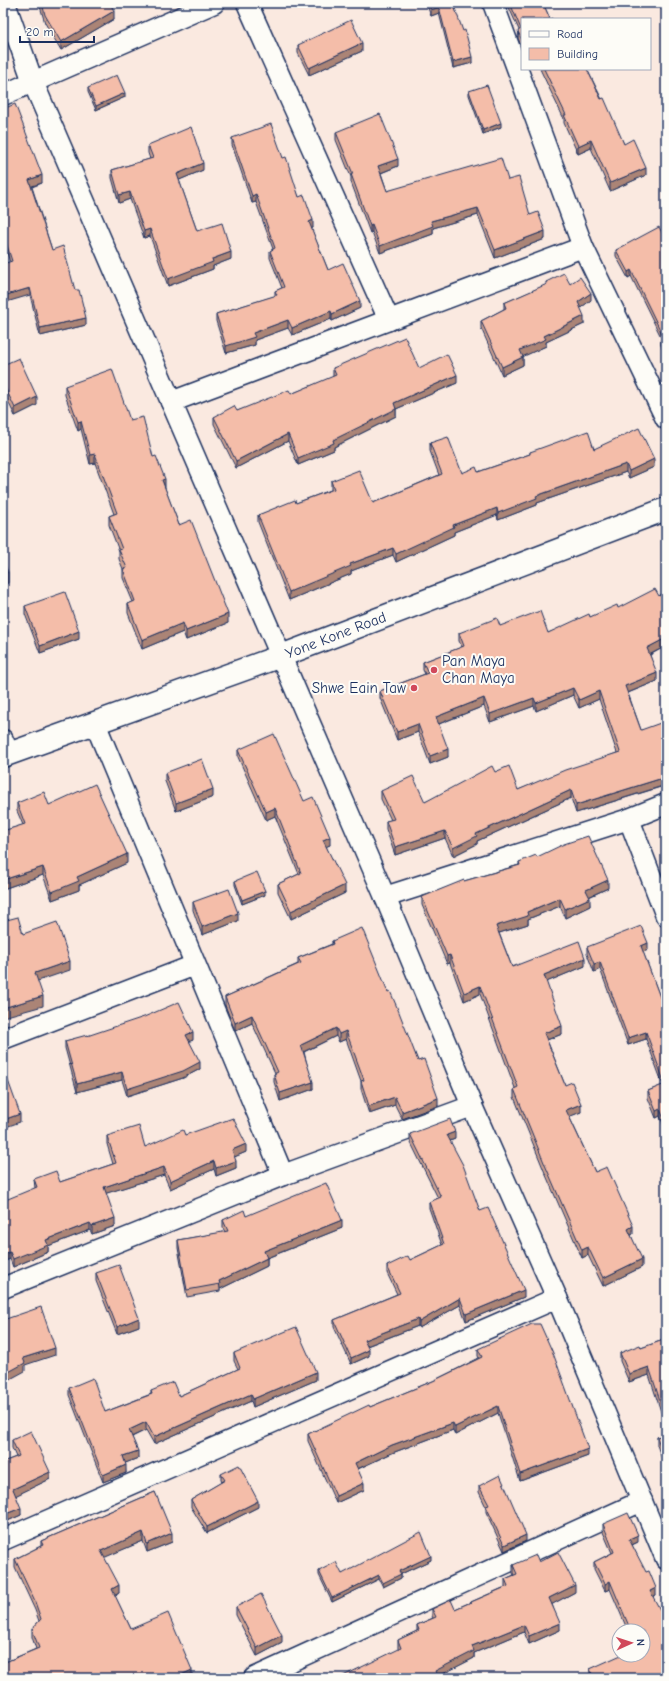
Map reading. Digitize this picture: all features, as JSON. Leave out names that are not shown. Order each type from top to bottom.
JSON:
[{"type":"street","points":[[5,3],[33,82],[385,897],[472,1106],[557,1298],[666,1559]]},
{"type":"street","points":[[3,95],[214,3]]},
{"type":"street","points":[[247,3],[389,320]]},
{"type":"street","points":[[493,3],[583,247],[666,419]]},
{"type":"street","points":[[171,402],[583,247]]},
{"type":"street","name":"Yone Kone Road","points":[[5,750],[95,723],[281,656],[666,509]]},
{"type":"street","points":[[95,723],[283,1175]]},
{"type":"street","points":[[385,897],[629,819],[666,804]]},
{"type":"street","points":[[629,819],[666,916]]},
{"type":"street","points":[[3,1039],[195,965]]},
{"type":"street","points":[[3,1288],[283,1175],[472,1106]]},
{"type":"street","points":[[3,1540],[557,1298]]},
{"type":"street","points":[[254,1678],[642,1501]]},
{"type":"building","points":[[42,3],[110,3],[114,11],[61,42],[45,15]]},
{"type":"building","points":[[428,3],[453,3],[463,31],[465,30],[472,57],[453,62],[439,7],[431,10]]},
{"type":"building","points":[[510,3],[543,3],[550,18],[521,18],[521,29]]},
{"type":"building","points":[[351,20],[362,43],[309,68],[298,45]]},
{"type":"building","points":[[521,29],[521,38],[518,31]]},
{"type":"building","points":[[544,70],[587,70],[601,99],[604,98],[624,144],[633,139],[646,168],[610,183],[591,140],[578,146],[564,115],[566,115]]},
{"type":"building","points":[[117,75],[125,93],[96,106],[88,88]]},
{"type":"building","points":[[487,85],[501,123],[483,130],[469,91]]},
{"type":"building","points":[[15,104],[42,175],[29,180],[52,250],[63,246],[75,290],[79,290],[86,318],[40,328],[30,288],[3,296],[3,264],[12,261],[3,233],[3,109]]},
{"type":"building","points":[[380,114],[398,159],[378,166],[387,191],[501,158],[508,180],[519,177],[530,215],[538,212],[545,231],[495,250],[478,208],[431,221],[433,226],[380,246],[372,225],[370,226],[351,174],[353,174],[336,132]]},
{"type":"building","points":[[271,124],[283,158],[286,157],[299,197],[304,195],[313,220],[309,222],[328,270],[343,263],[360,301],[332,314],[331,311],[292,328],[288,320],[253,333],[255,337],[226,346],[216,314],[277,295],[275,291],[284,287],[270,251],[275,248],[256,194],[252,196],[232,138]]},
{"type":"building","points":[[191,127],[203,163],[177,174],[197,231],[222,223],[231,252],[212,259],[213,262],[168,279],[150,229],[144,231],[130,192],[119,195],[112,170],[153,158],[148,145]]},
{"type":"building","points":[[659,227],[666,240],[666,351],[661,339],[664,338],[631,270],[628,272],[616,250]]},
{"type":"building","points":[[564,273],[570,284],[580,277],[591,293],[578,302],[584,316],[544,336],[546,339],[520,350],[523,357],[502,367],[481,321],[506,308],[504,303],[547,284],[546,282]]},
{"type":"building","points":[[405,337],[419,368],[447,354],[457,375],[394,403],[396,409],[333,440],[334,443],[298,458],[288,434],[236,461],[214,417],[234,406],[237,411],[289,390],[291,394],[336,375],[333,368]]},
{"type":"building","points":[[19,358],[37,397],[15,408],[3,383],[3,365]]},
{"type":"building","points":[[112,369],[130,420],[143,417],[153,457],[156,456],[165,479],[162,480],[179,525],[191,520],[228,614],[186,631],[183,623],[142,640],[128,604],[135,601],[123,569],[127,568],[119,550],[122,549],[109,516],[117,513],[95,454],[90,455],[81,421],[78,422],[65,386]]},
{"type":"building","points":[[639,428],[654,459],[629,471],[626,464],[536,496],[537,498],[498,513],[497,508],[453,525],[454,527],[396,554],[393,548],[350,564],[351,566],[289,592],[258,515],[295,500],[296,503],[334,489],[331,481],[359,470],[373,503],[442,474],[430,443],[448,437],[462,473],[476,467],[478,472],[530,454],[530,452],[588,431],[594,449]]},
{"type":"building","points":[[3,560],[8,572],[3,574]]},
{"type":"building","points":[[655,589],[659,596],[666,592],[666,638],[647,648],[657,673],[625,686],[641,730],[666,721],[666,777],[576,805],[571,790],[476,834],[477,836],[453,848],[445,831],[395,847],[386,821],[394,819],[381,791],[413,776],[425,802],[492,766],[495,772],[509,766],[518,790],[565,770],[620,752],[599,691],[579,700],[573,688],[536,703],[534,698],[490,714],[484,698],[436,717],[448,749],[430,756],[418,724],[397,732],[380,691],[428,673],[423,662],[464,646],[459,633],[497,618],[500,626],[540,611],[548,633],[589,614],[590,617],[617,605],[618,608]]},
{"type":"building","points":[[65,592],[79,631],[40,646],[25,606]]},
{"type":"building","points":[[274,734],[304,801],[313,797],[330,837],[323,840],[345,885],[291,911],[278,884],[301,873],[275,808],[266,812],[238,750]]},
{"type":"building","points":[[202,759],[213,789],[176,803],[165,773]]},
{"type":"building","points":[[95,784],[127,854],[77,877],[79,881],[52,892],[43,867],[3,880],[3,831],[25,824],[17,803],[44,792],[49,805]]},
{"type":"building","points":[[588,836],[608,880],[586,890],[590,898],[565,909],[560,898],[527,912],[528,916],[496,926],[512,967],[579,941],[585,958],[544,975],[562,1026],[544,1033],[565,1085],[572,1082],[581,1104],[566,1110],[595,1172],[607,1167],[633,1226],[628,1229],[642,1259],[603,1278],[588,1247],[582,1250],[545,1165],[514,1089],[518,1087],[480,986],[464,993],[450,955],[447,956],[422,897],[464,880],[520,865],[519,862],[536,855],[537,857],[564,844]]},
{"type":"building","points":[[257,872],[265,891],[242,900],[235,881]]},
{"type":"building","points":[[229,889],[238,913],[202,927],[193,902]]},
{"type":"building","points":[[18,917],[23,934],[57,922],[70,961],[35,973],[43,996],[3,1008],[3,921]]},
{"type":"building","points":[[641,926],[648,943],[641,946],[666,1011],[666,1124],[660,1109],[656,1111],[648,1091],[665,1084],[646,1032],[628,1038],[600,962],[594,964],[587,947]]},
{"type":"building","points":[[362,928],[388,992],[390,991],[399,1012],[418,1061],[424,1059],[438,1098],[402,1112],[395,1097],[369,1106],[361,1081],[364,1080],[346,1031],[339,1034],[336,1028],[301,1045],[313,1082],[280,1093],[274,1074],[278,1072],[252,1015],[235,1023],[225,997],[301,963],[298,958],[333,944],[332,941]]},
{"type":"building","points":[[179,1002],[193,1032],[186,1035],[200,1062],[183,1071],[127,1089],[122,1072],[77,1084],[65,1041],[87,1036],[144,1017]]},
{"type":"building","points":[[6,1075],[20,1114],[3,1120],[3,1076]]},
{"type":"building","points":[[233,1118],[246,1144],[232,1150],[236,1161],[216,1168],[214,1161],[170,1181],[164,1167],[104,1187],[115,1218],[92,1226],[90,1223],[46,1240],[48,1245],[13,1259],[10,1252],[3,1254],[3,1201],[37,1187],[34,1179],[56,1171],[60,1182],[116,1163],[107,1136],[139,1126],[145,1147],[183,1130],[185,1135]]},
{"type":"building","points":[[450,1119],[455,1132],[447,1135],[463,1165],[480,1211],[488,1208],[524,1290],[466,1314],[460,1298],[419,1322],[418,1319],[364,1340],[369,1350],[351,1358],[334,1320],[400,1293],[387,1266],[408,1256],[410,1260],[444,1244],[429,1202],[441,1197],[410,1134]]},
{"type":"building","points":[[326,1183],[342,1220],[264,1251],[267,1258],[219,1281],[220,1284],[187,1290],[178,1240],[228,1231],[223,1220],[244,1210],[246,1216]]},
{"type":"building","points":[[119,1265],[139,1318],[117,1327],[96,1273]]},
{"type":"building","points":[[41,1307],[55,1348],[23,1358],[25,1363],[3,1375],[3,1320]]},
{"type":"building","points":[[532,1324],[540,1324],[553,1353],[588,1449],[520,1474],[498,1406],[455,1427],[453,1423],[392,1445],[355,1463],[364,1483],[336,1496],[308,1434],[369,1405],[370,1407],[433,1381],[482,1357],[478,1349]]},
{"type":"building","points":[[296,1327],[316,1372],[253,1399],[251,1394],[154,1437],[146,1422],[129,1430],[138,1451],[123,1456],[126,1465],[103,1475],[69,1388],[93,1378],[105,1412],[152,1394],[151,1391],[173,1382],[179,1396],[240,1368],[234,1353]]},
{"type":"building","points":[[666,1339],[666,1419],[649,1367],[629,1374],[620,1353],[640,1345],[641,1348]]},
{"type":"building","points":[[31,1431],[50,1472],[13,1489],[21,1508],[3,1515],[3,1462],[19,1456],[12,1440]]},
{"type":"building","points":[[666,1434],[666,1460],[665,1460],[657,1437]]},
{"type":"building","points":[[239,1465],[258,1501],[207,1527],[191,1500],[225,1480],[221,1474]]},
{"type":"building","points":[[500,1475],[526,1535],[504,1545],[486,1506],[489,1505],[479,1486]]},
{"type":"building","points":[[155,1492],[172,1533],[147,1544],[143,1532],[101,1551],[119,1585],[112,1589],[131,1629],[168,1613],[192,1670],[174,1678],[9,1678],[3,1663],[39,1648],[32,1629],[41,1619],[35,1602],[15,1559],[43,1545],[41,1541]]},
{"type":"building","points":[[628,1513],[638,1535],[629,1539],[646,1572],[649,1571],[656,1588],[650,1591],[666,1621],[666,1678],[594,1678],[590,1669],[611,1660],[611,1663],[651,1663],[651,1623],[628,1623],[610,1581],[605,1584],[594,1562],[614,1552],[603,1524]]},
{"type":"building","points":[[421,1532],[431,1556],[399,1571],[401,1574],[383,1583],[379,1575],[332,1598],[319,1571],[336,1562],[342,1574]]},
{"type":"building","points":[[558,1552],[575,1585],[549,1598],[560,1623],[529,1636],[524,1625],[472,1646],[474,1651],[435,1671],[438,1678],[339,1678],[401,1648],[398,1640],[419,1630],[417,1625],[436,1617],[432,1609],[451,1600],[455,1609],[508,1586],[505,1579],[517,1574],[513,1565],[536,1555],[539,1562]]},
{"type":"building","points":[[261,1594],[282,1635],[257,1648],[236,1607]]},
{"type":"place","name":"Pan Maya Chan Maya","points":[[434,670]]},
{"type":"place","name":"Shwe Eain Taw","points":[[414,688]]}]
